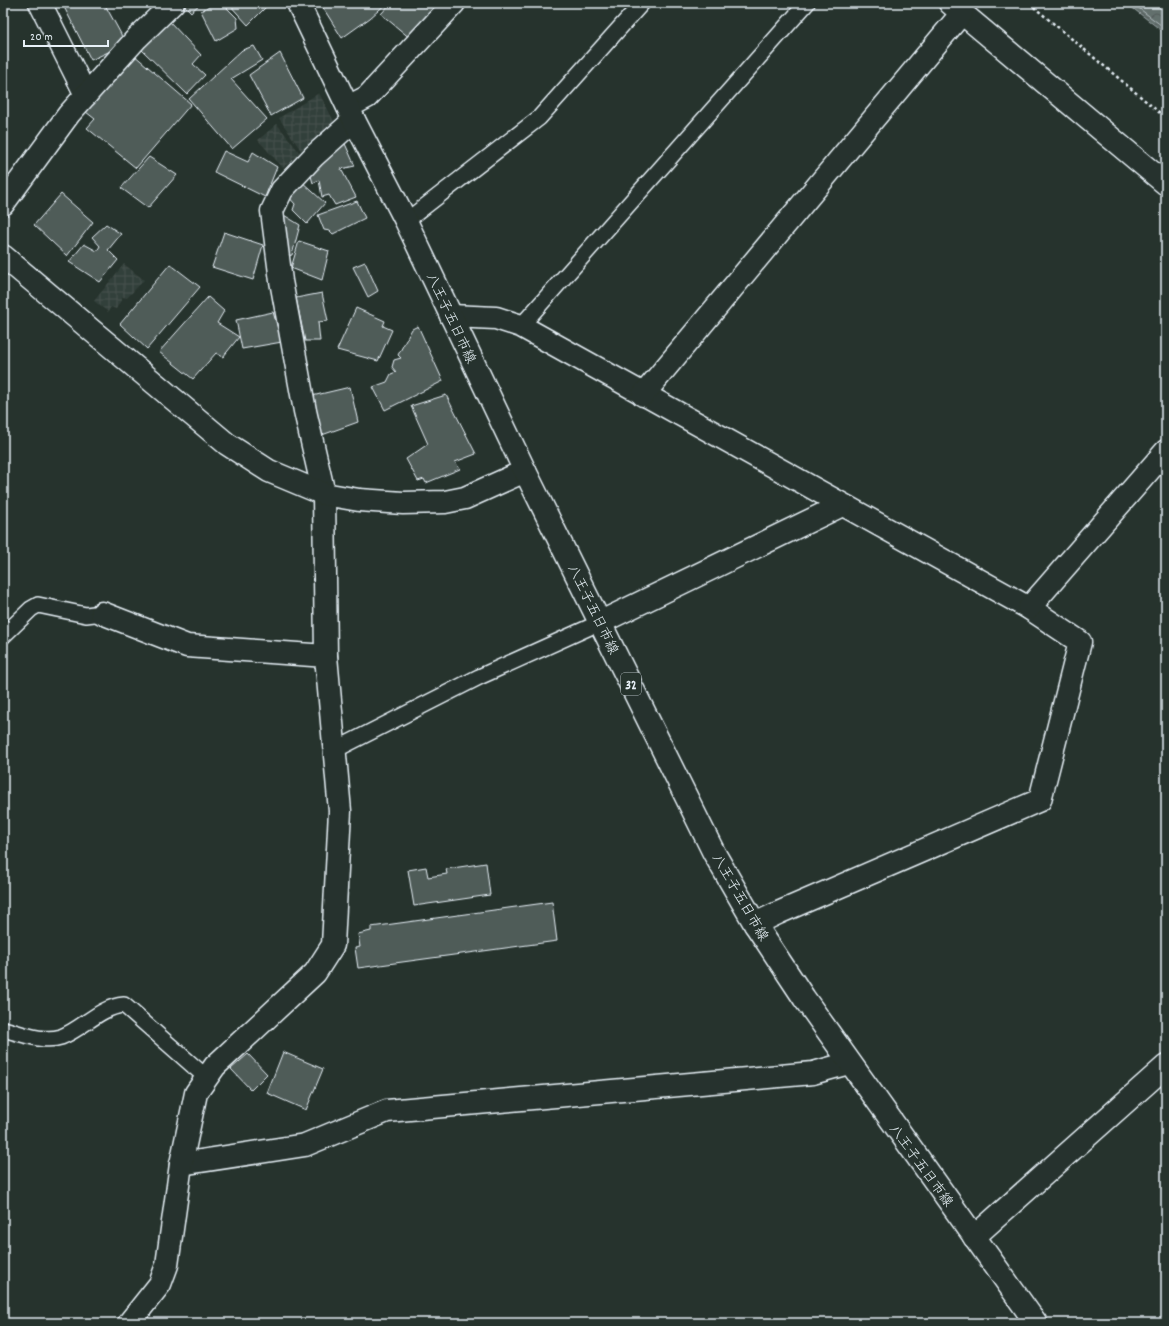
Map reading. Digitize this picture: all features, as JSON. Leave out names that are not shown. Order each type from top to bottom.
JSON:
[{"type":"street","points":[[40,3],[86,95]]},
{"type":"street","points":[[3,204],[69,114],[137,38],[173,3]]},
{"type":"street","name":"八王子五日市線","points":[[298,3],[351,113],[406,221],[525,471],[714,852],[755,924],[849,1063],[1036,1323]]},
{"type":"street","points":[[129,1323],[160,1284],[167,1265],[181,1164],[196,1093],[215,1066],[315,973],[333,945],[340,810],[326,656],[324,494],[305,411],[281,281],[272,211],[282,190],[351,113],[368,97],[454,3]]},
{"type":"street","points":[[643,395],[956,8],[1166,184]]},
{"type":"street","points":[[3,256],[227,444],[270,471],[324,494],[358,500],[403,503],[445,502],[465,498],[525,471]]},
{"type":"street","points":[[451,316],[496,318],[521,326],[1028,608],[1080,642],[1040,800],[755,924]]},
{"type":"street","points":[[1028,608],[1166,451]]},
{"type":"street","points":[[601,622],[842,505]]},
{"type":"street","points":[[102,613],[187,646],[326,656]]},
{"type":"street","points":[[181,1164],[305,1145],[386,1111],[813,1073],[849,1063]]},
{"type":"street","points":[[974,1238],[1166,1066]]},
{"type":"lane","points":[[406,221],[539,118],[642,3]]},
{"type":"lane","points":[[521,326],[807,3]]},
{"type":"lane","points":[[3,636],[38,605],[86,615],[102,613]]},
{"type":"lane","points":[[335,750],[479,677],[601,622]]},
{"type":"lane","points":[[3,1029],[39,1038],[60,1037],[113,1006],[124,1005],[207,1078]]},
{"type":"path","points":[[1029,3],[1166,118]]},
{"type":"shaded area","points":[[319,93],[335,123],[302,152],[279,118]]},
{"type":"shaded area","points":[[277,124],[300,153],[283,168],[258,140]]},
{"type":"shaded area","points":[[124,264],[144,280],[127,298],[123,297],[116,309],[111,307],[108,312],[94,301]]},
{"type":"water","points":[[1126,3],[1166,3],[1166,34]]},
{"type":"building","points":[[62,3],[104,3],[121,34],[122,40],[117,48],[91,60]]},
{"type":"building","points":[[182,3],[201,3],[191,12]]},
{"type":"building","points":[[214,3],[222,3],[237,18],[238,28],[216,41],[201,11]]},
{"type":"building","points":[[228,3],[270,3],[248,25]]},
{"type":"building","points":[[320,3],[387,3],[370,18],[342,38]]},
{"type":"building","points":[[391,3],[437,3],[441,6],[411,39],[381,14]]},
{"type":"building","points":[[169,21],[201,55],[193,64],[205,75],[187,94],[141,49]]},
{"type":"building","points":[[254,46],[262,60],[231,79],[267,119],[232,149],[189,99],[242,50]]},
{"type":"building","points":[[280,53],[303,98],[271,116],[249,75]]},
{"type":"building","points":[[133,54],[191,104],[136,168],[87,128],[95,119],[86,112]]},
{"type":"building","points":[[342,137],[355,166],[341,169],[356,197],[335,205],[329,195],[322,197],[319,180],[313,183],[308,166]]},
{"type":"building","points":[[224,151],[248,162],[253,152],[277,167],[265,197],[214,172]]},
{"type":"building","points":[[149,157],[177,175],[148,208],[121,188]]},
{"type":"building","points":[[300,180],[325,203],[307,224],[293,210],[295,204],[287,195]]},
{"type":"building","points":[[61,194],[93,222],[67,256],[34,225]]},
{"type":"building","points":[[357,201],[365,218],[333,234],[330,231],[324,230],[318,215]]},
{"type":"building","points":[[279,212],[300,225],[292,255],[281,257]]},
{"type":"building","points":[[106,224],[121,234],[108,250],[118,260],[100,282],[69,262],[84,244],[97,251],[100,246],[92,237]]},
{"type":"building","points":[[224,232],[263,245],[253,280],[212,267]]},
{"type":"building","points":[[299,241],[329,251],[322,280],[291,268]]},
{"type":"building","points":[[365,262],[378,291],[368,297],[353,267]]},
{"type":"building","points":[[170,264],[200,287],[147,349],[120,324]]},
{"type":"building","points":[[322,293],[328,321],[318,322],[320,341],[305,341],[296,298]]},
{"type":"building","points":[[208,297],[224,311],[217,323],[239,337],[223,357],[216,353],[193,379],[159,352]]},
{"type":"building","points":[[356,308],[385,321],[383,326],[392,330],[378,361],[337,350]]},
{"type":"building","points":[[273,312],[282,342],[242,349],[236,320]]},
{"type":"building","points":[[418,326],[443,381],[385,410],[373,387],[387,382],[391,374],[396,372],[392,367],[394,360],[401,358],[398,355],[412,329]]},
{"type":"building","points":[[350,387],[358,422],[322,435],[312,396]]},
{"type":"building","points":[[446,395],[476,454],[455,462],[460,469],[426,483],[424,479],[418,481],[406,459],[428,444],[411,406]]},
{"type":"building","points":[[486,863],[490,895],[414,906],[408,870],[426,867],[428,877],[447,874],[446,869]]},
{"type":"building","points":[[552,902],[557,941],[358,968],[355,948],[360,947],[358,934],[371,931],[371,927]]},
{"type":"building","points":[[283,1052],[323,1069],[306,1110],[267,1093]]},
{"type":"building","points":[[248,1054],[267,1074],[251,1090],[231,1069]]}]
